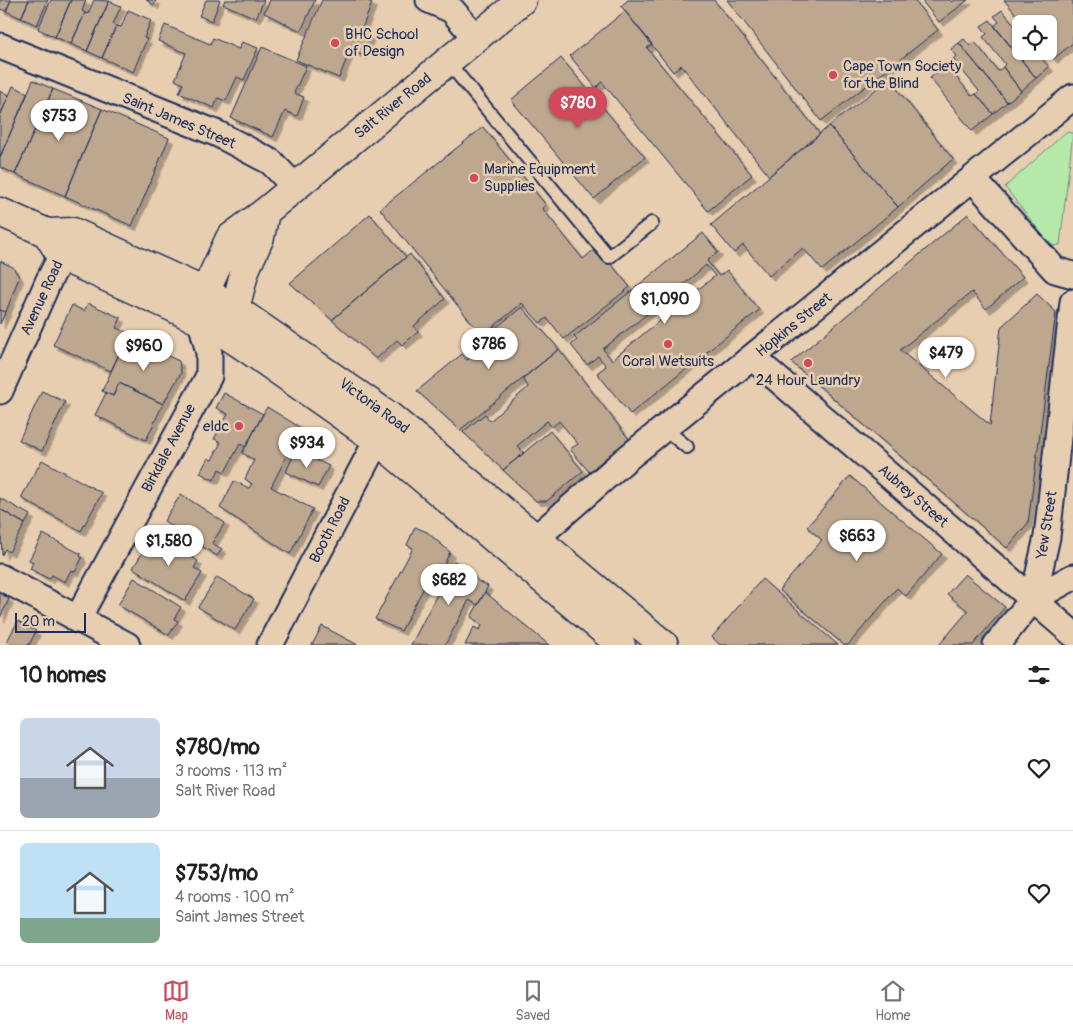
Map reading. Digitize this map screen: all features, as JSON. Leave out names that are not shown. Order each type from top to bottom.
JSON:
[{"type":"main road","name":"Salt River Road","points":[[205,292],[230,238],[266,212],[522,0]]},
{"type":"main road","name":"Victoria Road","points":[[0,212],[60,232],[205,292],[217,329],[377,440],[527,548]]},
{"type":"main road","points":[[217,329],[260,237],[266,212]]},
{"type":"main road","points":[[60,232],[62,257]]},
{"type":"main road","name":"Victoria Road","points":[[62,257],[217,329],[389,416],[619,637],[664,645]]},
{"type":"street","points":[[429,0],[452,10],[476,38]]},
{"type":"street","name":"Saint James Street","points":[[0,46],[218,134],[271,162],[294,187]]},
{"type":"street","name":"Hopkins Street","points":[[527,548],[625,460],[666,429],[1073,97]]},
{"type":"street","points":[[973,179],[1055,270],[1073,275]]},
{"type":"street","name":"Avenue Road","points":[[0,391],[48,282],[62,257]]},
{"type":"street","name":"Yew Street","points":[[1033,599],[1048,538],[1073,302]]},
{"type":"street","name":"Birkdale Avenue","points":[[77,625],[209,376],[217,329]]},
{"type":"street","name":"Aubrey Street","points":[[753,358],[1073,634]]},
{"type":"street","name":"Booth Road","points":[[270,645],[389,416]]},
{"type":"street","points":[[0,577],[77,625],[127,645]]},
{"type":"street","points":[[996,645],[1033,599],[1073,577]]},
{"type":"lane","points":[[448,61],[609,257],[652,223]]},
{"type":"lane","points":[[666,429],[687,446]]},
{"type":"green space","points":[[1066,132],[1073,133],[1060,245],[1051,246],[1005,187]]},
{"type":"building","points":[[0,0],[11,0],[6,11],[0,9]]},
{"type":"building","points":[[11,0],[29,0],[21,18],[6,11]]},
{"type":"building","points":[[29,0],[48,0],[37,25],[21,18]]},
{"type":"building","points":[[51,0],[71,0],[55,37],[38,29]]},
{"type":"building","points":[[71,0],[86,0],[82,11],[85,13],[71,44],[55,37]]},
{"type":"building","points":[[94,0],[109,1],[87,51],[71,44],[85,13],[88,14]]},
{"type":"building","points":[[146,0],[156,0],[154,5]]},
{"type":"building","points":[[206,0],[220,0],[212,21],[199,16]]},
{"type":"building","points":[[225,0],[264,0],[256,18],[223,4]]},
{"type":"building","points":[[270,0],[315,0],[301,31],[264,13]]},
{"type":"building","name":"BHC School of Design","points":[[322,0],[365,0],[372,3],[361,31],[370,35],[362,55],[350,50],[339,78],[296,60]]},
{"type":"building","points":[[628,0],[714,0],[820,134],[769,176],[681,65],[673,72],[621,6]]},
{"type":"building","name":"Cape Town Society for the Blind","points":[[727,0],[914,0],[938,30],[821,121]]},
{"type":"building","points":[[921,0],[950,0],[952,2],[955,0],[968,0],[939,22]]},
{"type":"building","points":[[1004,0],[1073,0],[1073,43],[1057,56],[1057,15],[1016,15]]},
{"type":"building","points":[[109,1],[121,6],[113,24],[116,26],[102,58],[87,51]]},
{"type":"building","points":[[128,10],[151,20],[144,38],[147,39],[133,72],[102,58],[116,26],[121,27]]},
{"type":"building","points":[[1002,10],[1012,22],[1012,48],[994,26],[999,22],[994,16]]},
{"type":"building","points":[[625,11],[652,44],[647,48],[752,175],[708,211],[602,82],[596,88],[570,56]]},
{"type":"building","points":[[990,20],[1012,48],[1012,60],[1022,60],[1036,78],[1021,91],[1003,67],[1005,64],[983,37],[987,34],[981,26]]},
{"type":"building","points":[[165,25],[210,44],[213,38],[239,49],[242,42],[258,48],[244,80],[237,77],[226,101],[218,98],[214,108],[179,93],[183,84],[175,80],[186,53],[158,41]]},
{"type":"building","points":[[964,39],[970,46],[975,42],[998,71],[1003,67],[1021,91],[1007,102],[959,43]]},
{"type":"building","points":[[959,43],[1007,102],[993,114],[976,94],[979,91],[953,59],[957,56],[951,49]]},
{"type":"building","points":[[262,47],[306,66],[294,93],[304,97],[297,116],[285,111],[273,137],[231,118]]},
{"type":"building","points":[[561,58],[645,157],[594,199],[511,100]]},
{"type":"building","points":[[1021,60],[1043,60],[1049,67],[1036,78]]},
{"type":"building","points":[[946,65],[972,96],[976,94],[993,114],[972,131],[930,78]]},
{"type":"building","points":[[889,79],[953,159],[898,207],[829,126]]},
{"type":"building","points":[[33,80],[53,89],[15,174],[0,167],[0,157]]},
{"type":"building","points":[[13,86],[28,93],[0,157],[0,116]]},
{"type":"building","points":[[53,89],[102,109],[65,196],[15,174]]},
{"type":"building","points":[[0,91],[9,95],[0,116]]},
{"type":"building","points":[[102,109],[169,138],[132,226],[65,196]]},
{"type":"building","points":[[829,126],[898,207],[822,270],[803,248],[769,276],[743,245],[734,253],[711,225]]},
{"type":"building","points":[[483,127],[546,205],[542,208],[583,259],[597,247],[630,287],[564,339],[547,318],[540,323],[522,303],[482,336],[380,209]]},
{"type":"building","points":[[370,214],[406,257],[332,320],[290,283]]},
{"type":"building","points":[[968,214],[1023,277],[986,309],[972,292],[900,350],[990,425],[1001,327],[1037,294],[1056,312],[1028,523],[1007,548],[791,362]]},
{"type":"building","points":[[703,233],[718,252],[707,261],[719,276],[727,270],[759,310],[630,414],[597,373],[606,366],[598,356],[587,365],[571,345],[577,340],[574,337]],"holes":[[[706,265],[715,276],[670,312],[663,302]],[[657,306],[665,316],[612,360],[603,349]]]},
{"type":"building","points":[[410,254],[445,299],[414,326],[418,332],[402,345],[397,340],[376,359],[332,320]]},
{"type":"building","points":[[0,261],[13,267],[19,277],[6,312],[0,310]]},
{"type":"building","points":[[88,303],[121,318],[116,328],[129,333],[111,371],[53,345],[72,305],[84,311]]},
{"type":"building","points":[[522,307],[559,349],[460,430],[417,391],[462,354],[467,360],[480,348],[477,343]]},
{"type":"building","points":[[0,310],[6,312],[0,324]]},
{"type":"building","points":[[127,337],[179,361],[181,373],[163,404],[119,383],[113,396],[102,391]]},
{"type":"building","points":[[559,349],[629,439],[589,472],[570,449],[578,444],[559,421],[552,427],[547,421],[517,446],[524,453],[503,470],[463,432],[485,414],[490,421],[528,387],[523,378]]},
{"type":"building","points":[[119,383],[163,404],[146,440],[95,415],[106,393],[113,396]]},
{"type":"building","points":[[42,391],[65,402],[42,451],[19,440]]},
{"type":"building","name":"eldc","points":[[224,393],[263,414],[246,447],[240,444],[225,472],[219,469],[214,480],[200,473],[208,458],[212,460],[221,442],[214,439],[228,414],[216,408]]},
{"type":"building","points":[[267,407],[301,428],[271,487],[313,509],[290,554],[220,508],[234,481],[249,488],[252,484],[245,479],[254,460],[242,453]]},
{"type":"building","points":[[550,431],[583,471],[547,501],[536,501],[503,470]]},
{"type":"building","points":[[296,450],[329,466],[318,487],[286,472]]},
{"type":"building","points":[[42,460],[102,493],[81,531],[21,498]]},
{"type":"building","points":[[850,476],[942,554],[906,596],[897,588],[848,645],[844,645],[779,590],[822,540],[807,527]]},
{"type":"building","points":[[181,494],[225,523],[212,543],[222,549],[217,556],[164,521]]},
{"type":"building","points":[[0,498],[30,515],[25,524],[0,509]]},
{"type":"building","points":[[0,509],[25,524],[9,552],[5,549],[2,555]]},
{"type":"building","points":[[415,527],[427,532],[450,552],[437,578],[430,576],[401,631],[375,619],[413,548],[407,545]]},
{"type":"building","points":[[43,534],[81,554],[82,558],[75,572],[71,570],[65,582],[52,575],[49,579],[30,569],[33,562],[29,560]]},
{"type":"building","points":[[154,534],[198,561],[194,568],[202,573],[185,601],[133,568]]},
{"type":"building","points":[[454,561],[465,567],[479,582],[488,586],[485,592],[478,605],[469,600],[445,645],[411,645]]},
{"type":"building","points":[[965,574],[1005,607],[973,645],[939,645],[968,611],[947,594]]},
{"type":"building","points":[[217,577],[254,599],[235,630],[198,607]]},
{"type":"building","points":[[134,578],[181,607],[174,619],[178,621],[169,635],[118,605]]},
{"type":"building","points":[[762,579],[838,645],[720,645],[712,637]]},
{"type":"building","points":[[485,592],[549,645],[465,645],[474,627],[480,630],[482,625],[471,617]]},
{"type":"building","points":[[0,593],[9,599],[0,618]]},
{"type":"building","points":[[18,621],[36,631],[29,645],[14,645],[7,641]]},
{"type":"building","points":[[322,626],[358,645],[312,645]]},
{"type":"place","name":"BHC School of Design","points":[[335,43]]},
{"type":"place","name":"Cape Town Society for the Blind","points":[[833,75]]},
{"type":"place","name":"Marine Equipment Supplies","points":[[474,178]]},
{"type":"place","name":"Coral Wetsuits","points":[[668,344]]},
{"type":"place","name":"24 Hour Laundry","points":[[808,363]]},
{"type":"place","name":"eldc","points":[[239,426]]}]
